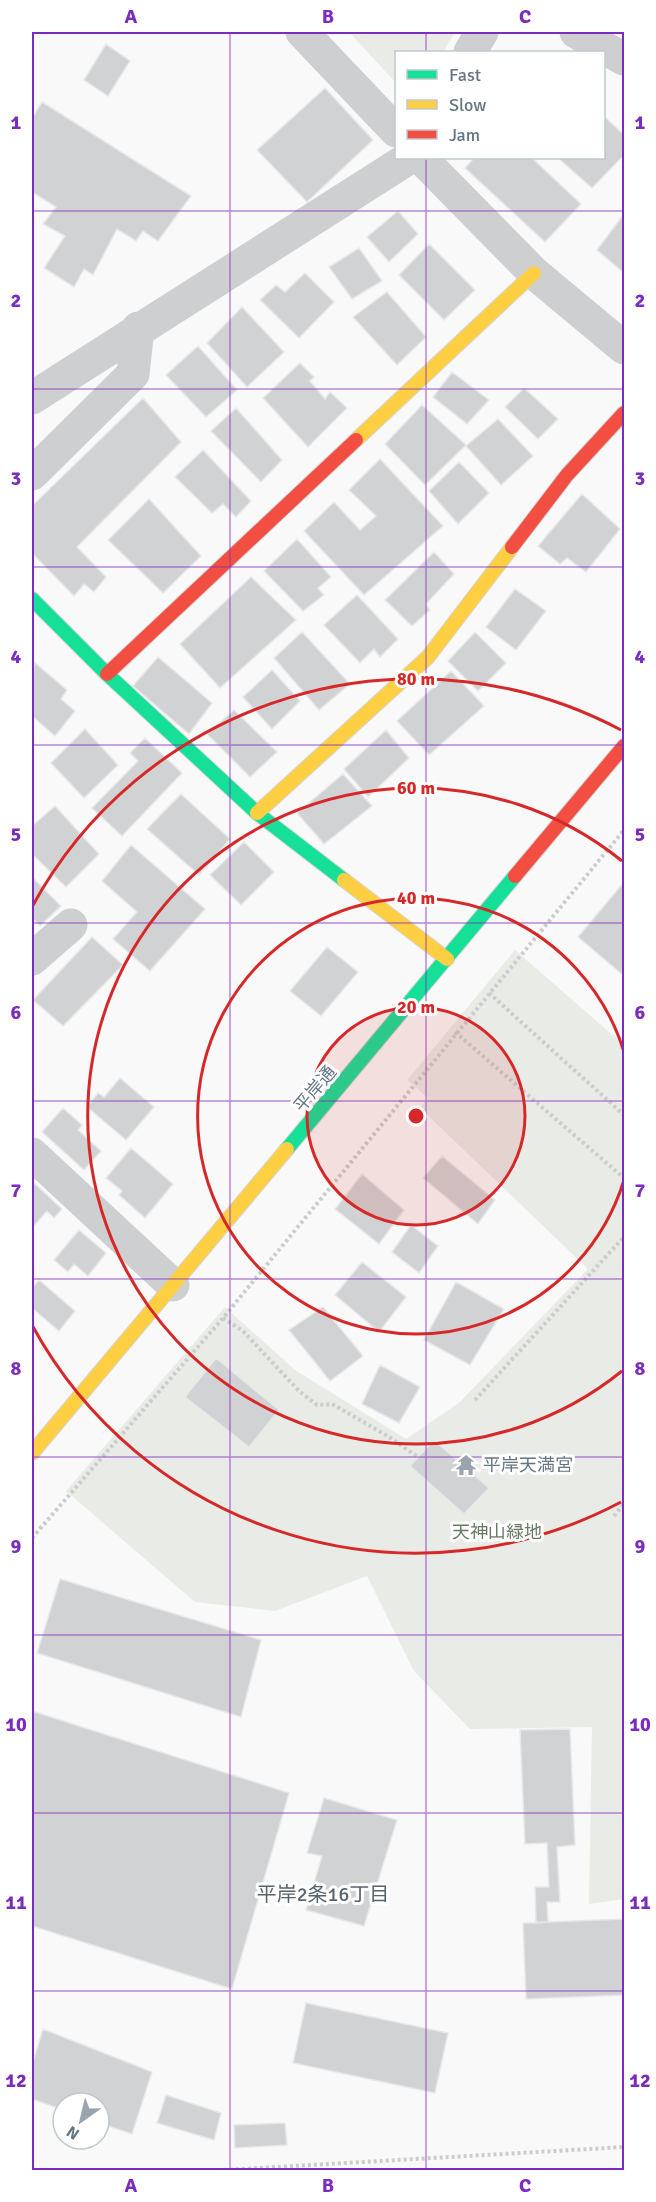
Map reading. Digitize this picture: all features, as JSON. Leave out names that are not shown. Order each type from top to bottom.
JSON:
[{"type":"street","points":[[302,32],[395,130]]},
{"type":"street","points":[[472,51],[482,32]]},
{"type":"street","points":[[576,32],[624,59]]},
{"type":"street","points":[[32,398],[138,328],[407,159]]},
{"type":"street","points":[[423,159],[534,273],[624,348]]},
{"type":"street","points":[[106,674],[534,273]]},
{"type":"street","points":[[32,474],[134,374],[138,328]]},
{"type":"street","points":[[258,813],[428,657],[567,475],[624,413]]},
{"type":"street","points":[[32,599],[106,674],[258,813],[447,959]]},
{"type":"street","name":"平岸通","points":[[32,1453],[624,746]]},
{"type":"street","points":[[32,959],[71,925]]},
{"type":"street","points":[[32,1154],[173,1285]]},
{"type":"path","points":[[32,1538],[223,1318],[455,1032],[624,830]]},
{"type":"path","points":[[489,993],[624,1115]]},
{"type":"path","points":[[455,1032],[624,1178]]},
{"type":"path","points":[[475,1400],[624,1237]]},
{"type":"path","points":[[223,1318],[243,1331],[299,1391],[317,1405],[332,1404],[386,1435],[418,1457]]},
{"type":"path","points":[[614,1516],[624,1503]]},
{"type":"path","points":[[224,2170],[624,2146]]},
{"type":"green space","points":[[349,32],[455,32],[444,51],[395,51],[395,82]]},
{"type":"green space","name":"天神山緑地","points":[[515,950],[624,1045],[624,1899],[589,1904],[592,1727],[470,1729],[414,1671],[367,1576],[275,1611],[195,1602],[66,1491],[225,1307],[295,1370],[406,1439],[459,1403],[588,1269],[420,1108],[428,1098],[407,1080]]},
{"type":"building","points":[[106,44],[130,61],[108,96],[84,80]]},
{"type":"building","points":[[325,88],[373,140],[307,202],[257,150]]},
{"type":"building","points":[[42,102],[191,196],[158,241],[143,231],[136,241],[117,229],[93,275],[84,269],[74,287],[44,268],[65,236],[43,224],[56,207],[32,192],[32,118]]},
{"type":"building","points":[[605,117],[624,135],[624,155],[592,188],[559,159],[605,159]]},
{"type":"building","points":[[473,159],[533,159],[581,204],[545,242],[465,168]]},
{"type":"building","points":[[398,211],[418,234],[389,262],[367,237]]},
{"type":"building","points":[[624,214],[624,273],[597,250]]},
{"type":"building","points":[[429,244],[475,290],[444,320],[399,275]]},
{"type":"building","points":[[359,248],[382,281],[352,299],[329,267]]},
{"type":"building","points":[[305,273],[334,302],[299,338],[260,300],[276,285],[285,292]]},
{"type":"building","points":[[387,292],[426,337],[397,365],[353,317]]},
{"type":"building","points":[[242,307],[284,352],[247,387],[207,343]]},
{"type":"building","points":[[198,346],[237,390],[206,417],[166,375]]},
{"type":"building","points":[[300,363],[314,377],[310,381],[325,399],[330,392],[347,408],[308,447],[263,398]]},
{"type":"building","points":[[452,372],[489,400],[467,424],[433,397]]},
{"type":"building","points":[[524,388],[558,419],[538,439],[505,407]]},
{"type":"building","points":[[143,398],[181,442],[77,547],[106,577],[94,592],[84,584],[74,596],[32,553],[32,506]]},
{"type":"building","points":[[422,405],[466,445],[425,485],[385,444]]},
{"type":"building","points":[[236,408],[282,460],[261,482],[211,431]]},
{"type":"building","points":[[498,419],[533,456],[501,485],[466,446]]},
{"type":"building","points":[[203,450],[251,501],[236,517],[223,504],[212,513],[175,477]]},
{"type":"building","points":[[380,459],[443,526],[364,595],[304,531],[334,502],[360,530],[376,516],[349,490]]},
{"type":"building","points":[[459,462],[489,493],[458,524],[429,491]]},
{"type":"building","points":[[582,494],[620,529],[586,572],[567,558],[560,564],[538,546]]},
{"type":"building","points":[[149,499],[201,556],[163,593],[108,540]]},
{"type":"building","points":[[297,539],[331,577],[318,588],[324,595],[303,611],[264,571]]},
{"type":"building","points":[[434,552],[454,574],[426,604],[430,610],[412,626],[385,600]]},
{"type":"building","points":[[251,577],[296,620],[220,688],[180,644]]},
{"type":"building","points":[[515,589],[546,611],[516,650],[486,627]]},
{"type":"building","points":[[357,595],[398,639],[380,657],[374,649],[360,663],[324,625]]},
{"type":"building","points":[[302,632],[350,684],[319,710],[274,658]]},
{"type":"building","points":[[475,632],[506,663],[478,691],[448,661]]},
{"type":"building","points":[[158,657],[212,703],[189,734],[133,686]]},
{"type":"building","points":[[34,662],[67,690],[61,699],[75,711],[55,736],[32,716]]},
{"type":"building","points":[[272,670],[300,701],[272,729],[243,697]]},
{"type":"building","points":[[451,671],[484,706],[429,755],[397,721]]},
{"type":"building","points":[[234,710],[277,752],[250,777],[207,734]]},
{"type":"building","points":[[85,729],[118,765],[84,798],[51,763]]},
{"type":"building","points":[[386,730],[409,758],[368,797],[344,769]]},
{"type":"building","points":[[145,738],[182,773],[122,836],[92,808],[138,761],[130,753]]},
{"type":"building","points":[[343,774],[372,806],[324,844],[297,813]]},
{"type":"building","points":[[181,794],[230,839],[199,875],[147,829]]},
{"type":"building","points":[[55,806],[99,854],[66,887],[32,854],[32,826]]},
{"type":"building","points":[[244,842],[274,872],[241,905],[210,875]]},
{"type":"building","points":[[131,845],[205,909],[150,971],[113,939],[137,912],[102,881]]},
{"type":"building","points":[[32,877],[61,906],[40,926],[32,918]]},
{"type":"building","points":[[624,882],[624,976],[578,937]]},
{"type":"building","points":[[92,937],[123,965],[63,1026],[33,1000]]},
{"type":"building","points":[[327,947],[358,972],[321,1016],[290,991]]},
{"type":"building","points":[[120,1078],[154,1107],[126,1140],[87,1107],[98,1093],[104,1097]]},
{"type":"building","points":[[63,1108],[82,1125],[78,1130],[101,1151],[84,1170],[42,1132]]},
{"type":"building","points":[[131,1148],[173,1184],[145,1218],[119,1195],[122,1191],[106,1178]]},
{"type":"building","points":[[442,1156],[495,1200],[478,1224],[423,1178]]},
{"type":"building","points":[[362,1174],[404,1210],[379,1244],[335,1209]]},
{"type":"building","points":[[32,1181],[62,1209],[54,1218],[47,1211],[32,1228]]},
{"type":"building","points":[[411,1225],[438,1246],[419,1273],[392,1252]]},
{"type":"building","points":[[79,1230],[106,1253],[88,1276],[74,1264],[68,1272],[54,1260]]},
{"type":"building","points":[[362,1262],[406,1297],[379,1332],[335,1295]]},
{"type":"building","points":[[39,1280],[75,1311],[59,1331],[32,1308],[32,1288]]},
{"type":"building","points":[[456,1282],[504,1309],[470,1365],[424,1340]]},
{"type":"building","points":[[323,1307],[363,1356],[330,1381],[289,1330]]},
{"type":"building","points":[[216,1358],[279,1410],[249,1447],[185,1397]]},
{"type":"building","points":[[380,1365],[420,1387],[399,1423],[362,1404]]},
{"type":"building","points":[[434,1440],[489,1488],[464,1514],[410,1466]]},
{"type":"building","points":[[60,1579],[261,1640],[241,1717],[37,1653]]},
{"type":"building","points":[[32,1711],[289,1793],[232,1989],[32,1926]]},
{"type":"building","points":[[570,1729],[575,1845],[557,1847],[560,1902],[547,1902],[548,1922],[536,1923],[535,1887],[549,1887],[547,1843],[525,1844],[520,1730]]},
{"type":"building","points":[[324,1798],[397,1820],[364,1926],[306,1910],[322,1856],[307,1853]]},
{"type":"building","points":[[624,1919],[624,1995],[526,1999],[523,1923]]},
{"type":"building","points":[[306,2003],[448,2033],[435,2093],[293,2063]]},
{"type":"building","points":[[43,2029],[152,2072],[132,2134],[111,2127],[111,2091],[51,2091],[51,2106],[32,2099],[32,2065]]},
{"type":"building","points":[[166,2095],[221,2113],[214,2140],[157,2123]]},
{"type":"building","points":[[285,2123],[287,2145],[235,2148],[234,2125]]},
{"type":"traffic: fast","points":[[32,599],[107,674],[257,813],[344,880]]},
{"type":"traffic: fast","points":[[287,1149],[515,876]]},
{"type":"traffic: slow","points":[[356,440],[534,273]]},
{"type":"traffic: slow","points":[[257,813],[428,657],[512,547]]},
{"type":"traffic: slow","points":[[344,880],[447,959]]},
{"type":"traffic: slow","points":[[32,1453],[287,1149]]},
{"type":"traffic: jam","points":[[512,547],[567,475],[624,413]]},
{"type":"traffic: jam","points":[[107,674],[356,440]]},
{"type":"traffic: jam","points":[[515,876],[624,746]]},
{"type":"place","name":"平岸天満宮","points":[[466,1465]]},
{"type":"district","name":"平岸2条16丁目","points":[[323,1894]]}]
